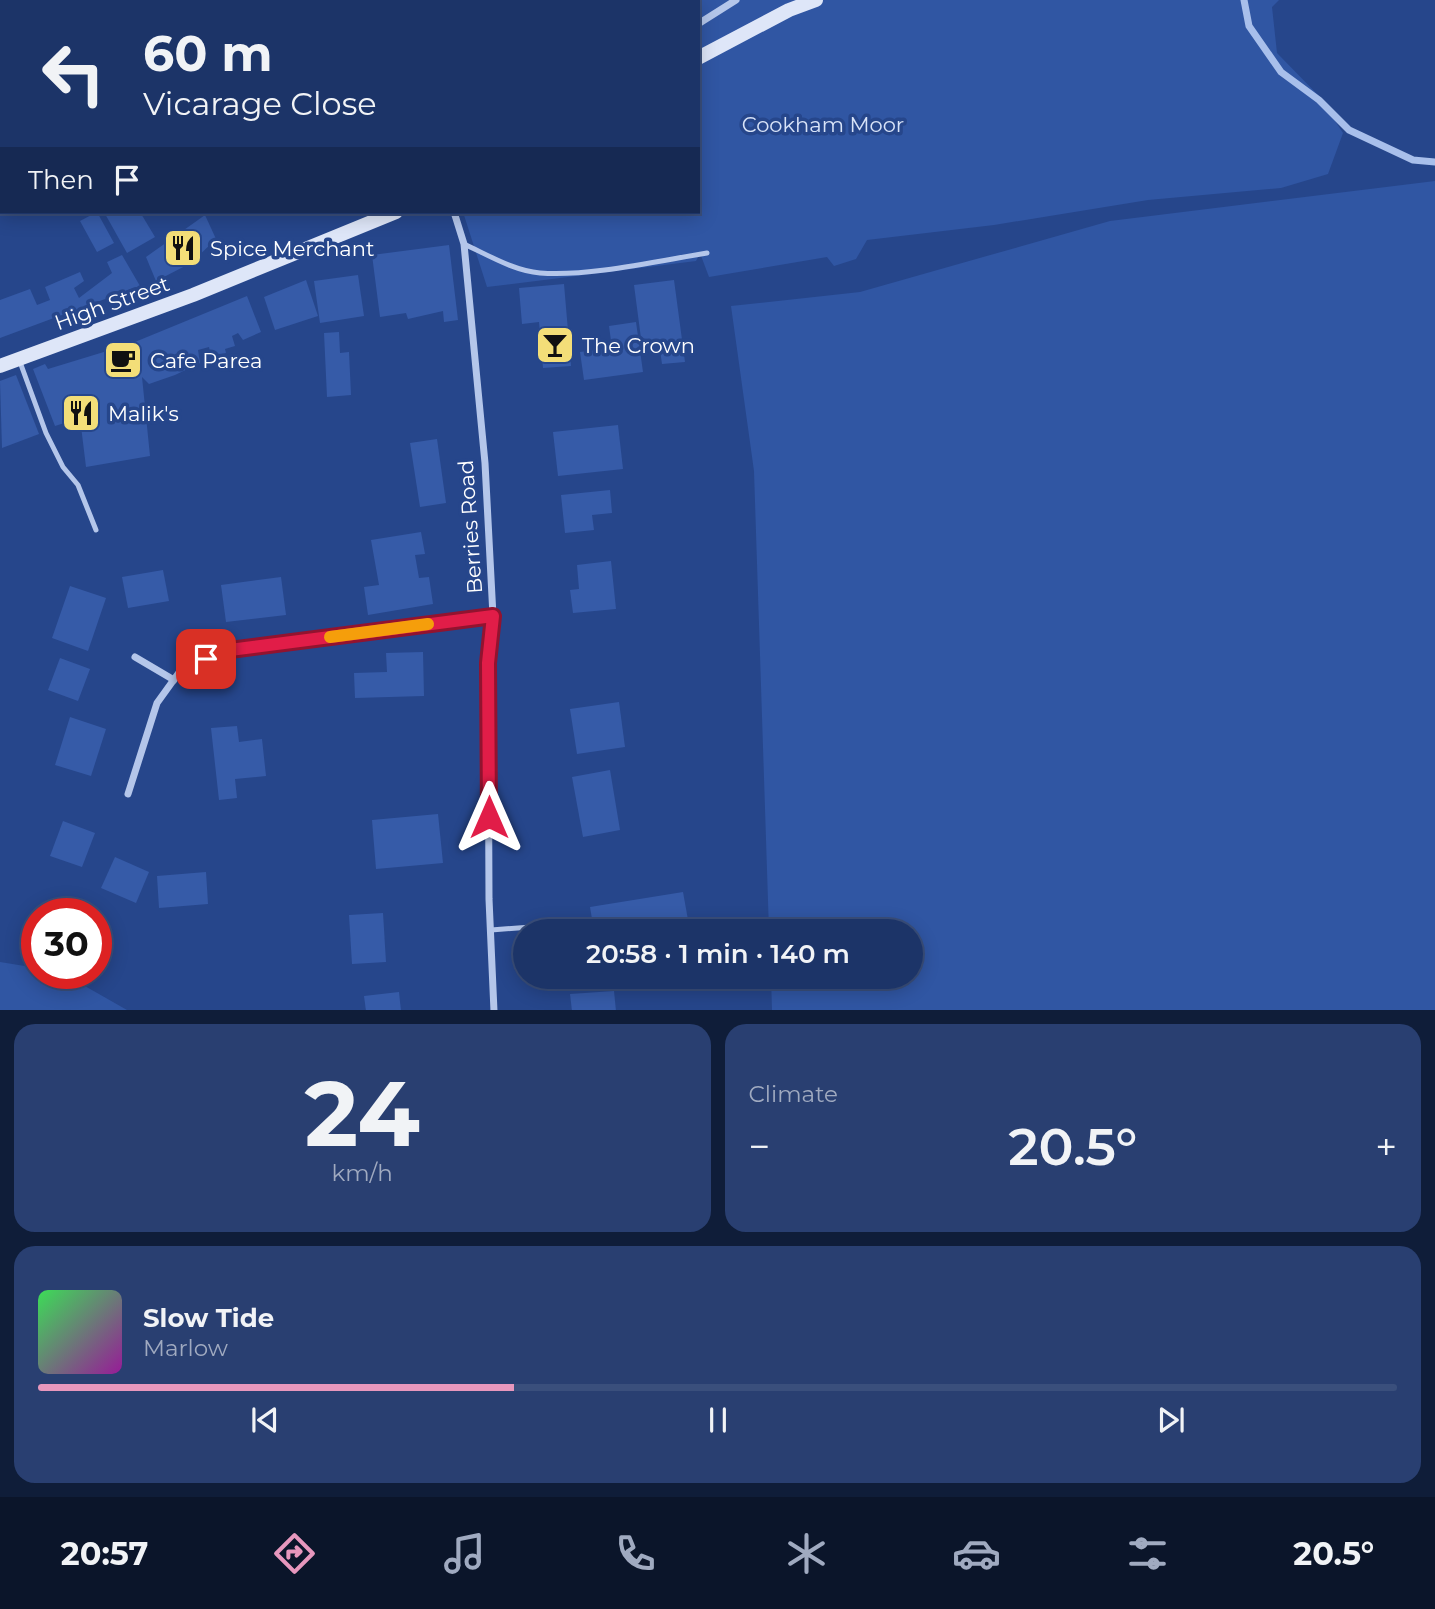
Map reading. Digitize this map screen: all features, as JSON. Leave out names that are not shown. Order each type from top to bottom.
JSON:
[{"type":"main road","points":[[700,57],[816,0]]},
{"type":"main road","name":"High Street","points":[[0,366],[193,295],[388,214]]},
{"type":"street","points":[[700,23],[736,0]]},
{"type":"street","name":"Berries Road","points":[[455,214],[464,244],[485,463],[493,616],[488,663],[494,1010]]},
{"type":"street","points":[[128,794],[157,703],[183,667],[230,650],[493,616]]},
{"type":"street","points":[[135,657],[174,680]]},
{"type":"lane","points":[[464,244],[507,263],[539,273],[608,268],[707,253]]},
{"type":"lane","points":[[20,360],[46,433],[63,467],[78,485],[96,530]]},
{"type":"lane","points":[[491,930],[513,928]]},
{"type":"green space","name":"Cookham Moor","points":[[700,0],[1279,0],[1272,7],[1277,53],[1318,95],[1343,133],[1328,174],[1281,188],[1148,200],[994,225],[867,240],[856,259],[834,266],[827,257],[709,277],[700,253],[696,261],[487,287],[464,214],[700,214]]},
{"type":"green space","points":[[1435,181],[1435,1010],[772,1010],[771,989],[923,989],[923,919],[769,919],[754,471],[731,306],[860,292],[1110,221]]},
{"type":"green space","points":[[0,962],[21,965],[21,989],[90,989],[127,1010],[0,1010]]},
{"type":"building","points":[[98,214],[114,243],[97,252],[80,221]]},
{"type":"building","points":[[105,214],[141,214],[155,237],[127,253]]},
{"type":"building","name":"Spice Merchant","points":[[205,215],[216,239],[191,263],[156,281],[146,257]]},
{"type":"building","points":[[449,245],[458,320],[444,322],[443,311],[408,319],[406,313],[380,317],[372,255]]},
{"type":"building","points":[[122,255],[140,286],[0,338],[0,300],[30,289],[37,305],[50,300],[45,287],[80,272],[84,281],[74,288],[79,298],[112,273],[107,262]]},
{"type":"building","points":[[358,275],[364,316],[320,323],[314,281]]},
{"type":"building","points":[[306,280],[318,316],[275,330],[264,297]]},
{"type":"building","points":[[674,280],[685,362],[662,364],[659,343],[642,346],[634,285]]},
{"type":"building","name":"The Crown","points":[[564,284],[571,366],[543,368],[539,322],[522,324],[519,288]]},
{"type":"building","points":[[247,296],[261,332],[243,340],[238,333],[232,336],[235,346],[225,349],[226,353],[211,357],[209,347],[198,350],[200,363],[175,375],[149,384],[142,377],[150,456],[86,467],[80,418],[55,426],[33,369],[45,364],[48,369],[130,344]]},
{"type":"building","points":[[636,322],[643,372],[584,380],[580,352],[612,348],[609,326]]},
{"type":"building","points":[[339,332],[340,353],[349,352],[351,395],[327,397],[324,333]]},
{"type":"building","points":[[16,375],[39,434],[2,448],[0,381]]},
{"type":"building","points":[[618,425],[623,469],[558,476],[553,432]]},
{"type":"building","points":[[437,439],[446,503],[420,507],[410,443]]},
{"type":"building","points":[[610,490],[612,513],[592,515],[594,530],[565,533],[561,495]]},
{"type":"building","points":[[421,532],[425,554],[415,555],[419,578],[429,577],[433,604],[368,615],[364,587],[379,585],[371,540]]},
{"type":"building","points":[[611,561],[616,609],[573,613],[570,590],[579,589],[577,565]]},
{"type":"building","points":[[163,570],[169,601],[128,608],[122,577]]},
{"type":"building","points":[[281,577],[286,615],[226,622],[221,585]]},
{"type":"building","points":[[70,586],[106,598],[88,651],[52,638]]},
{"type":"building","points":[[423,652],[424,696],[355,698],[354,673],[387,672],[386,653]]},
{"type":"building","points":[[60,658],[90,669],[78,701],[48,690]]},
{"type":"building","points":[[619,702],[625,747],[577,754],[570,709]]},
{"type":"building","points":[[70,717],[106,729],[91,776],[55,765]]},
{"type":"building","points":[[237,726],[239,742],[262,739],[266,776],[235,779],[237,798],[219,800],[211,728]]},
{"type":"building","points":[[610,770],[620,830],[583,837],[572,777]]},
{"type":"building","points":[[438,814],[443,863],[376,869],[372,820]]},
{"type":"building","points":[[63,821],[95,833],[82,867],[50,856]]},
{"type":"building","points":[[115,857],[149,872],[136,903],[101,888]]},
{"type":"building","points":[[206,872],[208,904],[159,908],[157,876]]},
{"type":"building","points":[[683,892],[688,919],[592,919],[590,907]]},
{"type":"building","points":[[383,913],[386,962],[352,964],[349,915]]},
{"type":"building","points":[[614,991],[616,1010],[572,1010],[570,994]]},
{"type":"building","points":[[399,992],[401,1010],[366,1010],[364,996]]},
{"type":"waterway","points":[[1244,0],[1249,26],[1281,72],[1319,100],[1349,130],[1413,160],[1435,162]]},
{"type":"slow traffic","points":[[330,637],[428,624]]},
{"type":"place","name":"Spice Merchant","points":[[183,248]]},
{"type":"place","name":"The Crown","points":[[555,345]]},
{"type":"place","name":"Cafe Parea","points":[[123,360]]},
{"type":"place","name":"Malik's","points":[[81,413]]},
{"type":"route","points":[[206,659],[230,650],[493,616],[488,663],[489,817]]}]
